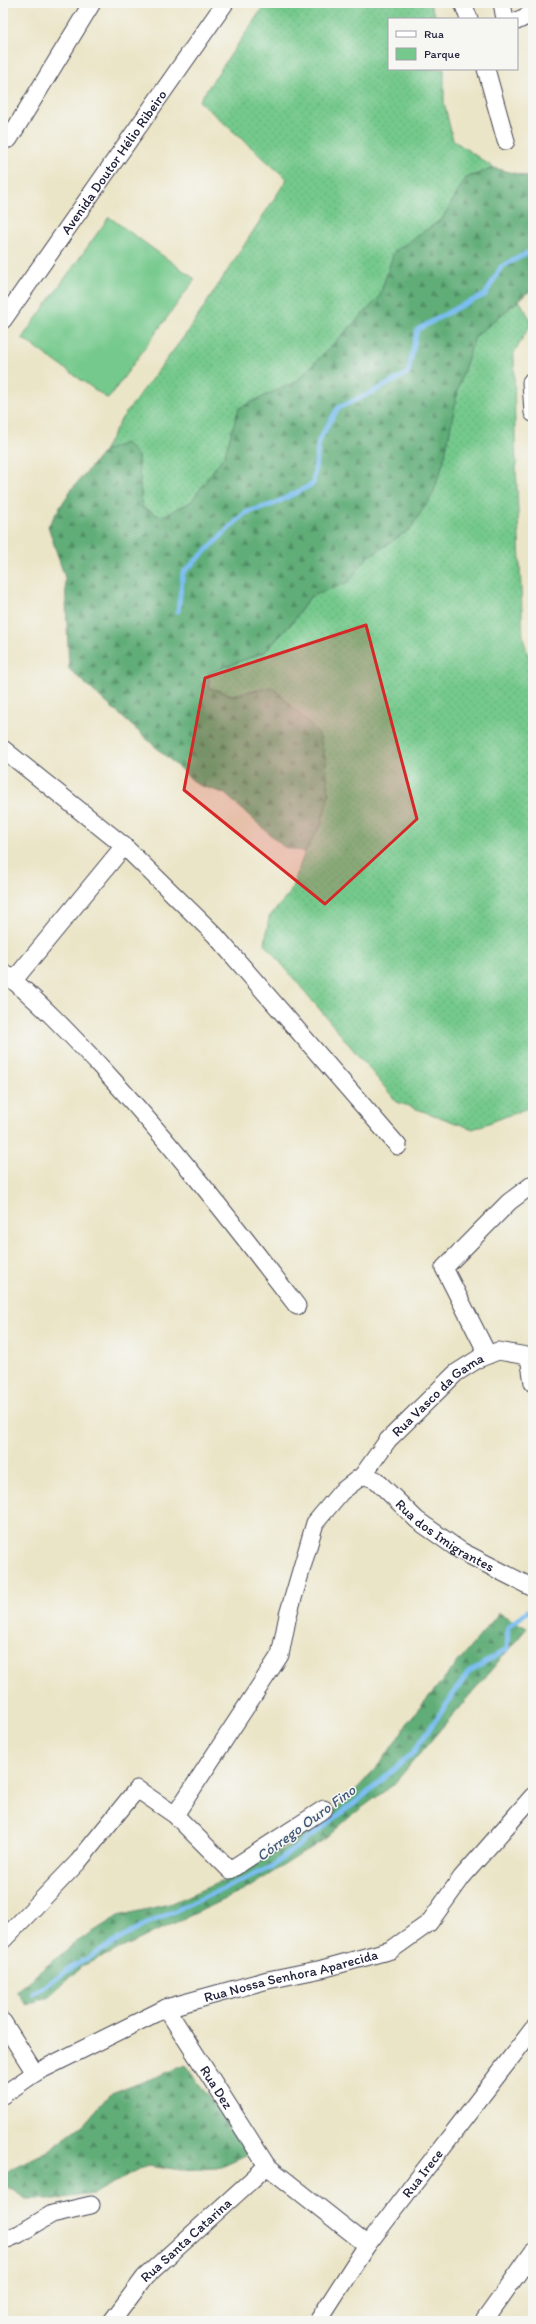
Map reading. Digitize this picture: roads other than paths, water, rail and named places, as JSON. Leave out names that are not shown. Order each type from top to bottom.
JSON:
[{"type":"street","points":[[9,139],[92,3]]},
{"type":"street","name":"Avenida Doutor Hélio Ribeiro","points":[[3,320],[225,3]]},
{"type":"street","points":[[463,3],[469,18]]},
{"type":"street","points":[[502,3],[505,18]]},
{"type":"street","points":[[518,20],[533,13]]},
{"type":"street","points":[[486,70],[506,141]]},
{"type":"street","points":[[533,380],[531,382],[533,413]]},
{"type":"street","points":[[3,749],[124,846],[215,935],[398,1146]]},
{"type":"street","points":[[124,846],[8,976],[79,1043],[135,1104],[200,1180],[297,1306]]},
{"type":"street","points":[[488,1355],[444,1268],[509,1202],[533,1184]]},
{"type":"street","name":"Rua Vasco da Gama","points":[[176,1815],[280,1655],[288,1615],[315,1523],[341,1492],[363,1475],[388,1440],[456,1373],[478,1358],[498,1351],[531,1357]]},
{"type":"street","points":[[531,1357],[533,1383]]},
{"type":"street","name":"Rua dos Imigrantes","points":[[363,1475],[376,1480],[417,1520],[461,1551],[533,1588]]},
{"type":"street","points":[[3,1940],[78,1862],[136,1789],[176,1815],[230,1870],[324,1809]]},
{"type":"street","name":"Rua Nossa Senhora Aparecida","points":[[3,2095],[35,2073],[166,2008],[268,1980],[322,1969],[391,1950],[429,1923],[462,1877],[533,1796]]},
{"type":"street","name":"Rua Dez","points":[[166,2008],[267,2166],[367,2245]]},
{"type":"street","points":[[5,2024],[35,2073]]},
{"type":"street","name":"Rua Irece","points":[[318,2321],[367,2245],[533,2030]]},
{"type":"street","name":"Rua Santa Catarina","points":[[112,2321],[145,2277],[267,2166]]},
{"type":"street","points":[[3,2241],[19,2234],[52,2214],[91,2205]]},
{"type":"street","points":[[484,2321],[533,2252]]},
{"type":"waterway","points":[[178,611],[183,573],[245,513],[274,504],[313,484],[319,440],[338,408],[377,390],[408,373],[417,330],[458,307],[485,295],[501,267],[533,250]]},
{"type":"waterway","name":"Córrego Ouro Fino","points":[[32,1994],[63,1973],[142,1926],[271,1867],[366,1794],[413,1753],[468,1673],[507,1649],[508,1627],[533,1607]]}]
